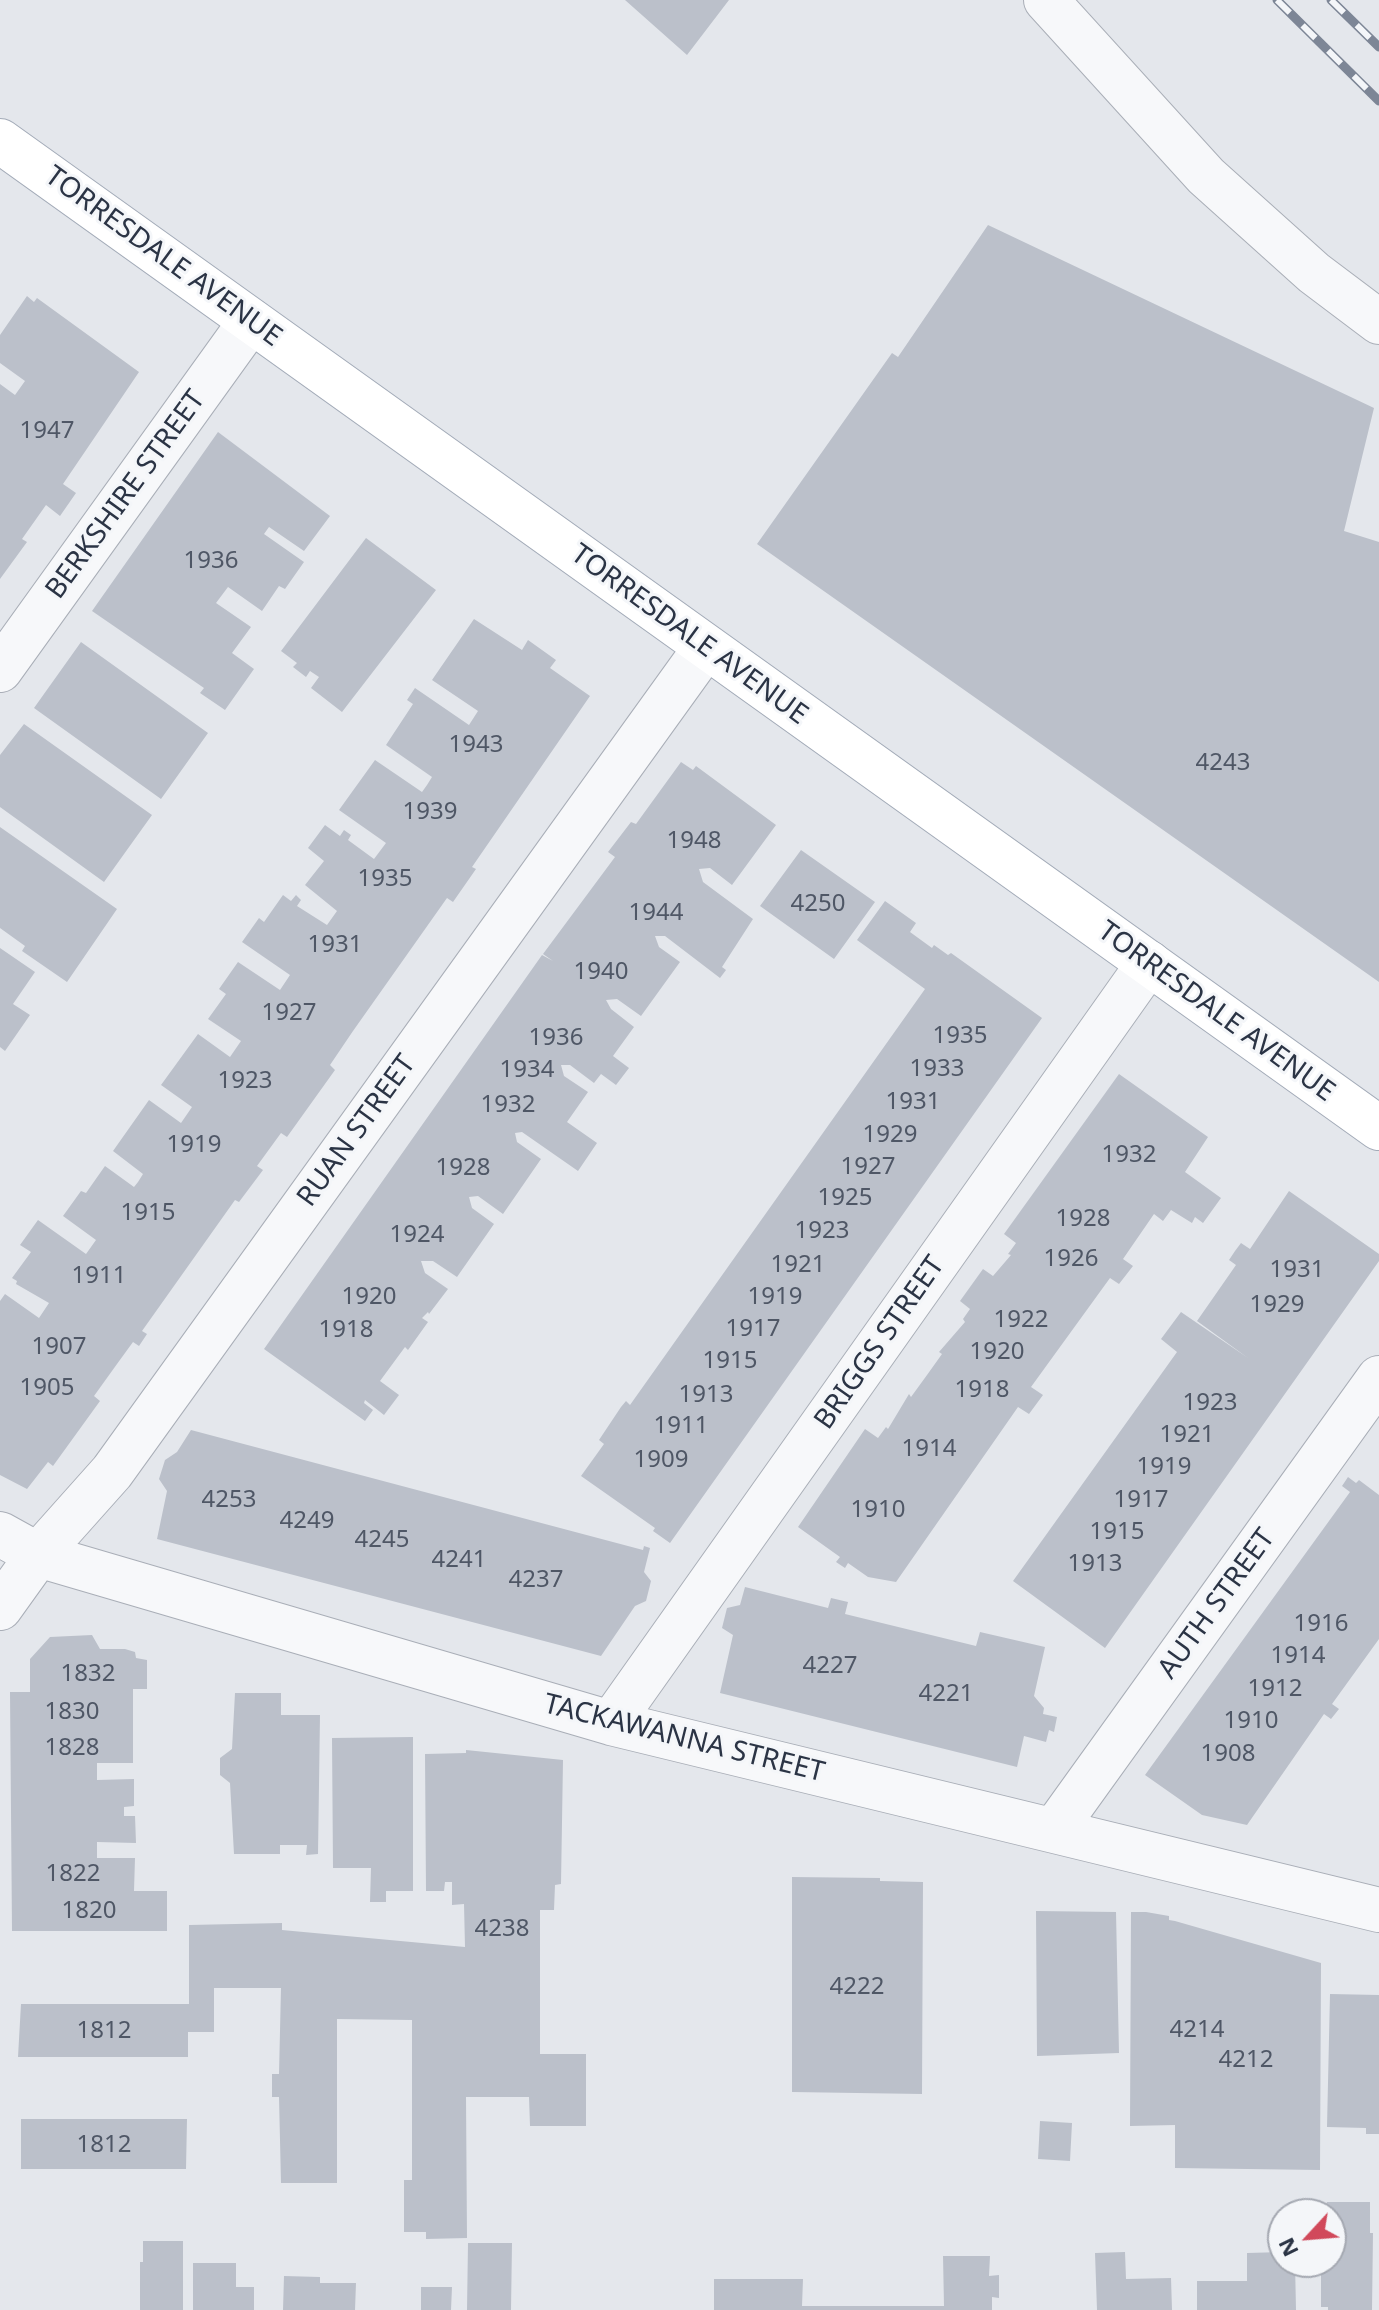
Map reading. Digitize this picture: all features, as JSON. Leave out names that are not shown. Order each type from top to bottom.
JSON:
[{"type":"main road","name":"TORRESDALE AVENUE","points":[[0,141],[1379,1128]]},
{"type":"street","points":[[1046,0],[1206,176],[1314,273],[1379,322]]},
{"type":"street","name":"BERKSHIRE STREET","points":[[0,670],[251,321]]},
{"type":"street","name":"RUAN STREET","points":[[0,1608],[38,1555],[112,1472],[706,647]]},
{"type":"street","name":"BRIGGS STREET","points":[[611,1723],[1149,963]]},
{"type":"street","name":"AUTH STREET","points":[[1054,1830],[1379,1378]]},
{"type":"street","name":"TACKAWANNA STREET","points":[[0,1534],[38,1555],[611,1723],[1379,1910]]},
{"type":"building","points":[[625,0],[729,0],[687,55]]},
{"type":"building","points":[[988,225],[1374,408],[1344,531],[1379,542],[1379,982],[757,544],[892,353],[898,357]]},
{"type":"building","points":[[27,296],[34,302],[37,298],[139,372],[63,484],[76,493],[60,516],[46,505],[22,539],[27,542],[0,579],[0,384],[15,395],[25,381],[0,363],[0,335]]},
{"type":"building","points":[[218,432],[330,516],[304,551],[269,527],[264,534],[304,562],[285,589],[279,586],[262,611],[228,587],[216,603],[251,627],[232,653],[254,669],[225,710],[200,693],[204,688],[92,611]]},
{"type":"building","points":[[366,538],[436,590],[342,712],[311,688],[319,677],[310,671],[306,677],[293,667],[297,663],[281,651]]},
{"type":"building","points":[[474,619],[522,650],[528,640],[556,660],[550,668],[590,696],[472,867],[476,869],[453,902],[447,898],[353,1031],[330,1065],[335,1070],[287,1137],[281,1133],[257,1166],[263,1170],[239,1202],[235,1200],[142,1331],[147,1334],[139,1346],[133,1342],[94,1396],[100,1401],[53,1466],[48,1462],[27,1489],[0,1475],[0,1301],[5,1294],[39,1318],[49,1303],[16,1284],[17,1281],[12,1278],[31,1252],[20,1245],[38,1220],[86,1254],[96,1240],[63,1216],[81,1191],[86,1193],[105,1166],[134,1187],[138,1182],[143,1174],[113,1151],[149,1100],[181,1123],[192,1107],[161,1085],[198,1034],[230,1057],[241,1041],[208,1019],[226,994],[219,989],[238,962],[280,990],[290,975],[242,942],[259,918],[264,922],[283,895],[291,901],[296,895],[301,900],[297,906],[327,925],[337,911],[305,885],[324,861],[308,848],[325,825],[340,836],[344,830],[351,835],[348,840],[374,859],[386,843],[339,810],[375,760],[422,792],[427,785],[432,777],[386,745],[413,704],[407,700],[415,688],[469,725],[478,711],[432,680]]},
{"type":"building","points":[[81,642],[208,733],[161,799],[34,708]]},
{"type":"building","points":[[24,724],[152,815],[104,882],[0,807],[0,755]]},
{"type":"building","points":[[681,762],[693,770],[696,766],[776,825],[732,885],[710,868],[699,869],[703,882],[753,919],[722,967],[726,970],[720,978],[665,936],[655,936],[659,947],[680,962],[641,1016],[617,999],[606,1000],[611,1009],[634,1027],[613,1056],[629,1068],[616,1085],[601,1074],[594,1083],[570,1065],[561,1065],[564,1076],[588,1092],[567,1122],[597,1143],[578,1171],[522,1132],[515,1133],[517,1142],[541,1159],[503,1214],[478,1196],[469,1197],[472,1208],[494,1224],[457,1277],[433,1261],[421,1261],[425,1273],[448,1289],[429,1314],[422,1318],[428,1322],[408,1350],[405,1347],[380,1381],[399,1395],[384,1415],[365,1400],[364,1403],[373,1410],[365,1421],[264,1349],[542,955],[553,961],[543,954],[615,857],[608,852],[631,822],[636,824]]},
{"type":"building","points":[[0,827],[117,909],[67,982],[22,951],[25,946],[0,928]]},
{"type":"building","points":[[801,850],[875,902],[834,959],[760,906]]},
{"type":"building","points":[[885,901],[916,923],[910,932],[932,948],[934,945],[948,955],[951,953],[1042,1018],[670,1543],[653,1531],[655,1528],[581,1476],[604,1444],[599,1440],[621,1407],[626,1401],[630,1405],[925,989],[857,940]]},
{"type":"building","points":[[0,948],[35,972],[13,1004],[30,1015],[5,1051],[0,1047]]},
{"type":"building","points":[[1119,1074],[1208,1137],[1185,1172],[1221,1198],[1203,1223],[1195,1217],[1192,1223],[1171,1210],[1163,1221],[1154,1214],[1123,1259],[1133,1266],[1119,1284],[1110,1278],[1031,1387],[1043,1395],[1029,1414],[1018,1407],[896,1582],[868,1577],[848,1563],[845,1568],[836,1562],[840,1557],[798,1527],[865,1429],[878,1438],[886,1427],[888,1429],[909,1394],[911,1397],[942,1354],[939,1352],[965,1322],[963,1319],[970,1309],[960,1301],[983,1269],[993,1276],[1011,1255],[1008,1254],[1016,1243],[1004,1234]]},
{"type":"building","points":[[1289,1191],[1379,1254],[1379,1261],[1105,1648],[1013,1581],[1177,1352],[1161,1339],[1181,1312],[1248,1358],[1197,1321],[1236,1265],[1229,1260],[1235,1251],[1241,1243],[1250,1249]]},
{"type":"building","points":[[191,1430],[643,1550],[644,1546],[650,1548],[644,1572],[651,1581],[646,1601],[635,1606],[601,1656],[157,1539],[167,1491],[159,1479],[165,1460],[177,1452]]},
{"type":"building","points":[[1348,1477],[1356,1483],[1359,1480],[1379,1495],[1379,1639],[1332,1704],[1339,1709],[1331,1719],[1324,1714],[1247,1825],[1202,1815],[1145,1775],[1350,1492],[1342,1486]]},
{"type":"building","points":[[745,1587],[828,1608],[831,1598],[848,1602],[845,1614],[976,1646],[980,1632],[1045,1647],[1034,1696],[1044,1708],[1043,1714],[1057,1717],[1054,1732],[1049,1730],[1046,1742],[1024,1736],[1017,1767],[720,1693],[733,1635],[722,1628],[727,1608],[740,1605]]},
{"type":"building","points":[[92,1635],[100,1649],[125,1649],[135,1652],[136,1658],[147,1660],[147,1689],[133,1689],[133,1763],[97,1763],[97,1780],[134,1779],[134,1806],[124,1807],[124,1816],[135,1816],[136,1843],[97,1842],[97,1858],[135,1858],[134,1891],[167,1891],[167,1931],[12,1931],[10,1692],[30,1692],[30,1659],[50,1637]]},
{"type":"building","points":[[235,1693],[281,1693],[281,1715],[320,1715],[318,1854],[306,1855],[307,1845],[280,1845],[280,1854],[234,1854],[230,1783],[220,1775],[220,1758],[232,1749]]},
{"type":"building","points":[[413,1737],[413,1891],[386,1891],[386,1902],[370,1902],[371,1868],[333,1868],[332,1738]]},
{"type":"building","points":[[466,1750],[563,1760],[561,1884],[555,1885],[554,1910],[540,1910],[540,2054],[586,2054],[586,2126],[530,2126],[529,2097],[466,2097],[467,2238],[426,2239],[426,2232],[404,2232],[404,2180],[412,2180],[412,2020],[337,2019],[337,2183],[281,2183],[279,2097],[272,2097],[272,2074],[279,2074],[281,1988],[214,1988],[214,2032],[188,2032],[188,2057],[18,2057],[21,2004],[189,2004],[189,1925],[282,1923],[282,1930],[465,1947],[464,1904],[452,1905],[452,1882],[445,1882],[444,1891],[426,1891],[425,1754],[466,1753]]},
{"type":"building","points":[[792,1877],[923,1882],[922,2094],[792,2092]]},
{"type":"building","points":[[1036,1911],[1116,1912],[1119,2053],[1037,2056]]},
{"type":"building","points":[[1131,1912],[1169,1916],[1169,1920],[1321,1963],[1320,2170],[1175,2168],[1175,2125],[1130,2126]]},
{"type":"building","points":[[1330,1994],[1379,1995],[1379,2134],[1366,2134],[1366,2128],[1327,2127]]},
{"type":"building","points":[[21,2119],[187,2119],[186,2169],[21,2169]]},
{"type":"building","points":[[1040,2121],[1072,2123],[1070,2161],[1038,2159]]},
{"type":"building","points":[[1347,2202],[1370,2202],[1370,2233],[1373,2233],[1372,2310],[1328,2310],[1328,2307],[1321,2307],[1321,2278],[1347,2278]]},
{"type":"building","points":[[143,2241],[183,2241],[183,2310],[140,2310]]},
{"type":"building","points":[[468,2243],[512,2243],[511,2310],[467,2310]]},
{"type":"building","points":[[1125,2252],[1126,2279],[1171,2278],[1172,2310],[1097,2310],[1095,2253]]},
{"type":"building","points":[[1267,2252],[1267,2278],[1295,2278],[1296,2310],[1197,2310],[1197,2281],[1247,2281],[1247,2253]]},
{"type":"building","points":[[943,2256],[990,2256],[989,2276],[999,2275],[999,2298],[992,2297],[992,2310],[714,2310],[714,2279],[803,2279],[802,2306],[944,2306]]},
{"type":"building","points":[[193,2263],[236,2263],[236,2287],[254,2287],[254,2310],[193,2310]]},
{"type":"building","points":[[284,2276],[320,2277],[320,2283],[356,2283],[355,2310],[283,2310]]},
{"type":"building","points":[[421,2287],[452,2287],[451,2310],[421,2310]]},
{"type":"railway","points":[[1277,0],[1379,101]]},
{"type":"railway","points":[[1331,0],[1379,47]]}]
